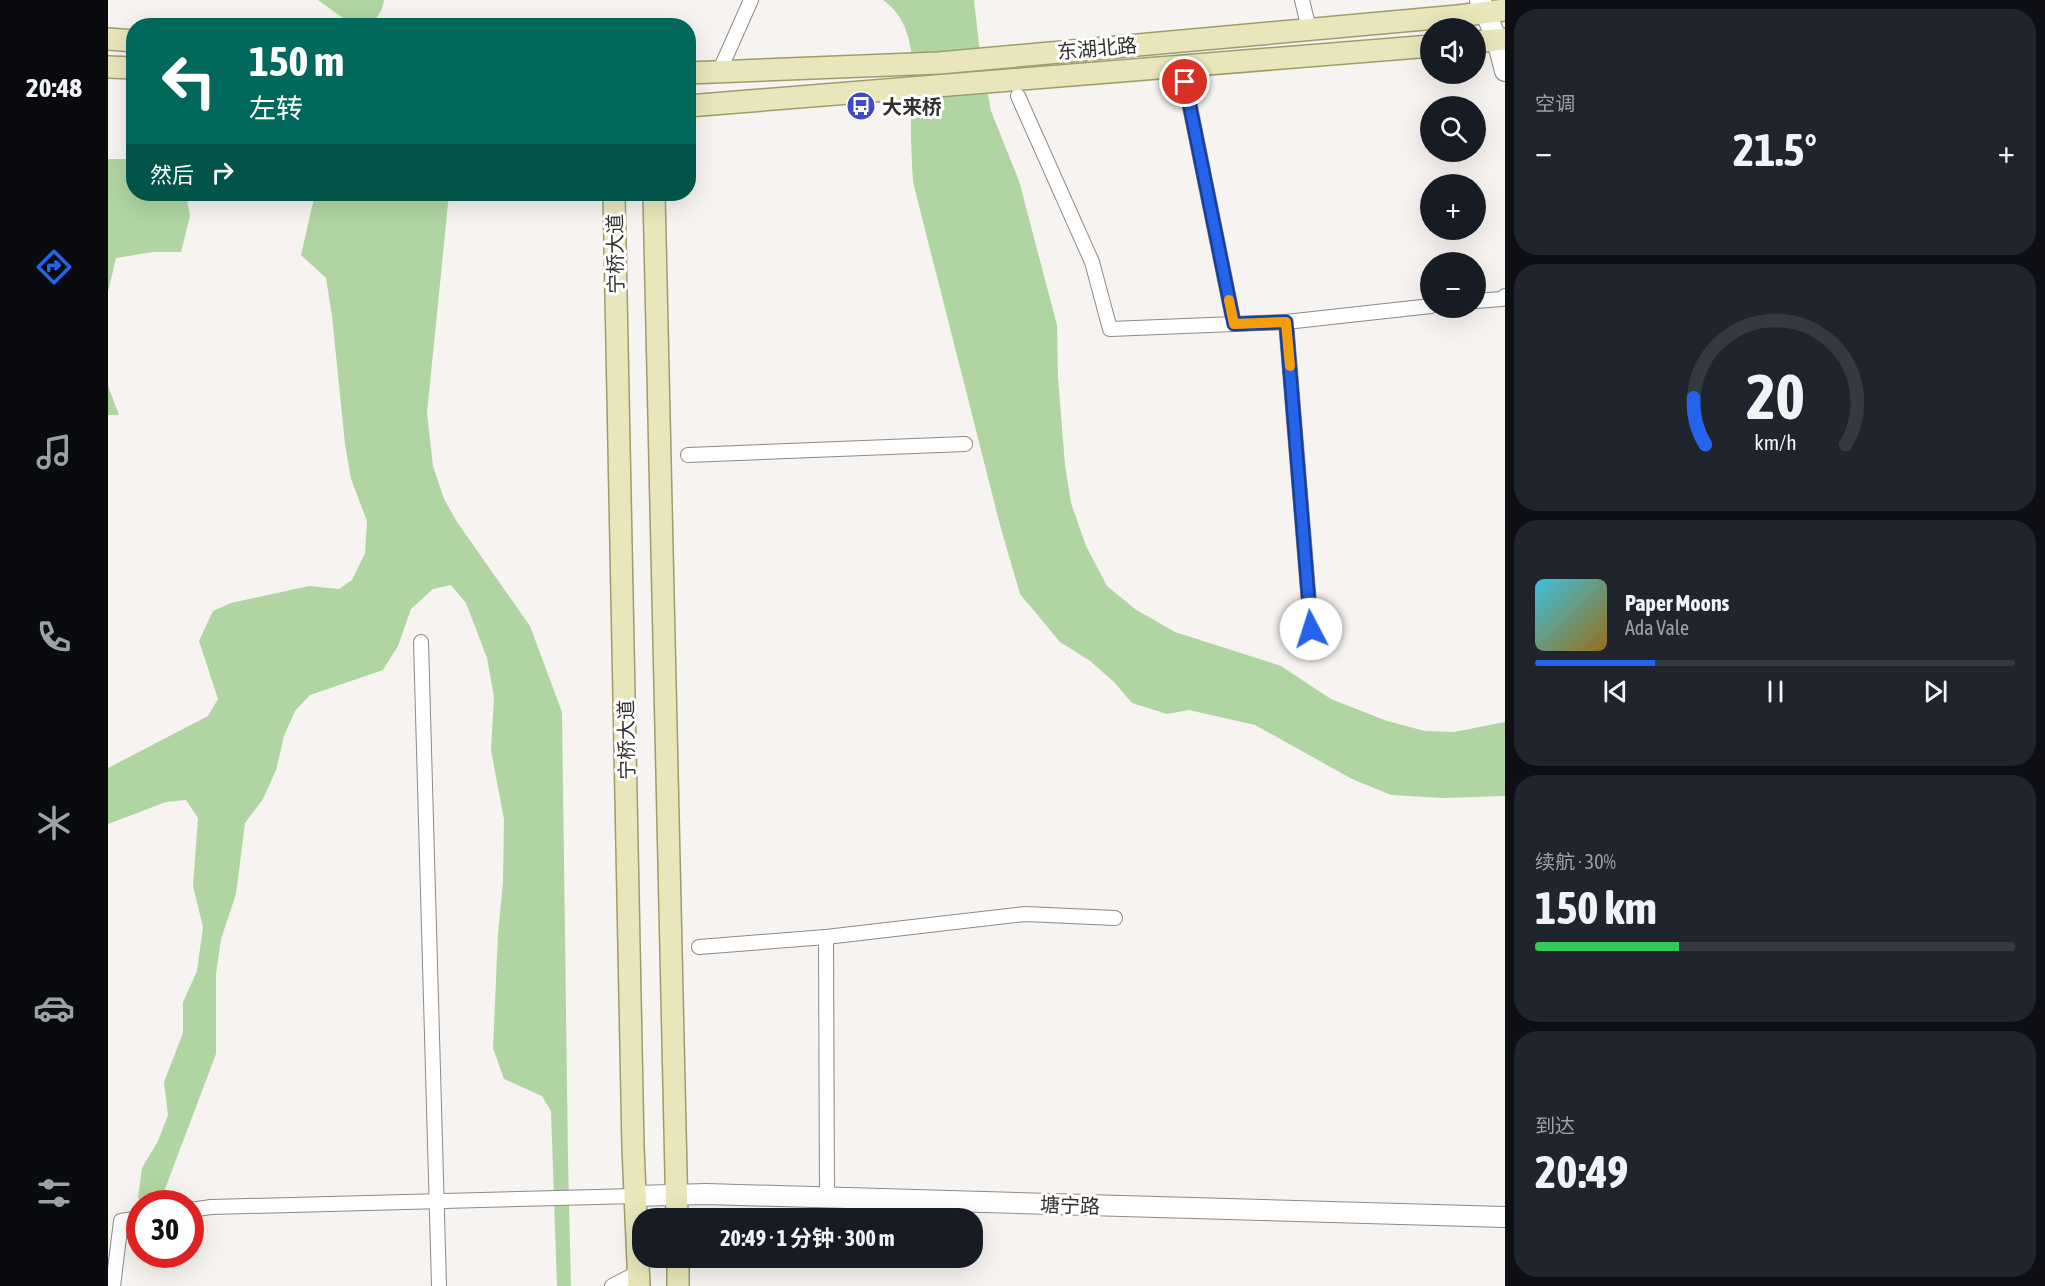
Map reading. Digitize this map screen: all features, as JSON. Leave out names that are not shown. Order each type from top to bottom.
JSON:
[{"type":"main road","name":"东湖北路","points":[[696,73],[939,63],[1309,29],[1490,7]]},
{"type":"main road","points":[[108,39],[126,40]]},
{"type":"main road","points":[[1486,41],[1501,39]]},
{"type":"main road","name":"东湖北路","points":[[696,105],[894,90],[1017,88],[1420,47]]},
{"type":"main road","points":[[108,67],[126,68]]},
{"type":"main road","name":"宁桥大道","points":[[614,201],[633,1135],[639,1279]]},
{"type":"main road","name":"宁桥大道","points":[[654,201],[677,1208]]},
{"type":"main road","points":[[678,1268],[678,1286]]},
{"type":"street","points":[[719,72],[751,0]]},
{"type":"street","points":[[1302,0],[1309,29]]},
{"type":"street","points":[[1490,7],[1501,39],[1505,71]]},
{"type":"street","points":[[1185,82],[1234,324]]},
{"type":"street","points":[[1017,88],[1092,262],[1110,329],[1286,322],[1420,307]]},
{"type":"street","points":[[1486,301],[1502,299],[1505,296]]},
{"type":"street","points":[[1286,322],[1313,652]]},
{"type":"street","points":[[688,455],[965,444]]},
{"type":"street","points":[[421,642],[438,1286]]},
{"type":"street","points":[[699,947],[826,937],[1025,914],[1115,918]]},
{"type":"street","points":[[826,937],[827,1198]]},
{"type":"street","name":"塘宁路","points":[[636,1196],[676,1194],[1505,1217]]},
{"type":"street","points":[[204,1208],[636,1196]]},
{"type":"street","points":[[113,1286],[121,1221],[126,1220]]},
{"type":"street","points":[[612,1286],[639,1279]]},
{"type":"shaded area","points":[[318,0],[384,0],[376,18],[343,18]]},
{"type":"shaded area","points":[[883,0],[974,0],[980,54],[991,111],[1019,181],[1057,325],[1058,378],[1065,465],[1071,503],[1086,546],[1107,586],[1135,609],[1175,632],[1281,666],[1331,699],[1387,721],[1425,731],[1454,732],[1505,722],[1505,796],[1444,798],[1391,795],[1352,779],[1255,725],[1189,710],[1167,714],[1132,703],[1114,682],[1090,661],[1060,642],[1020,594],[1000,525],[913,182],[911,131],[913,78],[910,43],[905,27],[896,12]]},
{"type":"shaded area","points":[[108,159],[126,159],[126,201],[187,201],[190,216],[181,252],[153,252],[116,258],[108,292]]},
{"type":"shaded area","points":[[313,201],[448,201],[427,413],[433,466],[444,499],[457,522],[530,626],[562,712],[571,1286],[557,1286],[551,1111],[542,1096],[504,1079],[493,1048],[498,934],[503,882],[504,819],[491,750],[494,697],[487,658],[466,603],[451,585],[433,589],[411,609],[398,646],[383,670],[310,695],[295,711],[284,736],[276,770],[263,799],[245,823],[236,894],[221,939],[216,974],[216,1054],[165,1189],[139,1190],[142,1168],[158,1141],[168,1115],[164,1082],[183,1033],[183,1002],[197,971],[203,927],[193,886],[198,818],[186,800],[166,802],[108,824],[108,768],[208,716],[218,699],[199,641],[213,611],[231,603],[309,586],[339,589],[352,580],[365,553],[367,521],[351,479],[345,444],[326,278],[301,255]]},
{"type":"shaded area","points":[[108,386],[119,415],[108,415]]},
{"type":"slow traffic","points":[[1229,300],[1234,324],[1286,322],[1290,366]]},
{"type":"place","name":"大来桥","points":[[861,106]]},
{"type":"route","points":[[1185,82],[1234,324],[1286,322],[1311,629]]}]
